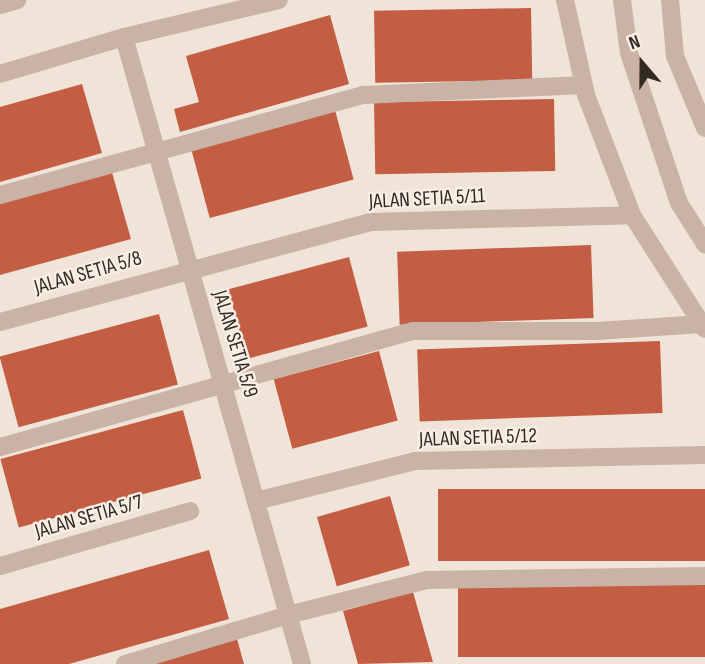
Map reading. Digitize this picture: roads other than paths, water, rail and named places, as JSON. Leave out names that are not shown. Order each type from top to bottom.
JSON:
[{"type":"street","points":[[0,5],[17,0]]},
{"type":"street","points":[[0,74],[124,37],[279,0]]},
{"type":"street","points":[[565,0],[584,85],[632,215],[703,327]]},
{"type":"street","points":[[621,1],[629,53],[679,203],[705,244]]},
{"type":"street","points":[[669,5],[675,56],[705,128]]},
{"type":"street","name":"JALAN SETIA 5/9","points":[[124,37],[302,664]]},
{"type":"street","points":[[0,195],[155,150],[363,95],[584,85]]},
{"type":"street","name":"JALAN SETIA 5/11","points":[[188,268],[371,222],[632,215]]},
{"type":"street","name":"JALAN SETIA 5/8","points":[[0,322],[188,268]]},
{"type":"street","points":[[0,447],[413,331],[597,331],[703,327]]},
{"type":"street","name":"JALAN SETIA 5/12","points":[[256,501],[415,461],[705,455]]},
{"type":"street","name":"JALAN SETIA 5/7","points":[[0,566],[190,511]]},
{"type":"street","points":[[125,664],[288,615],[426,580],[705,576]]}]
